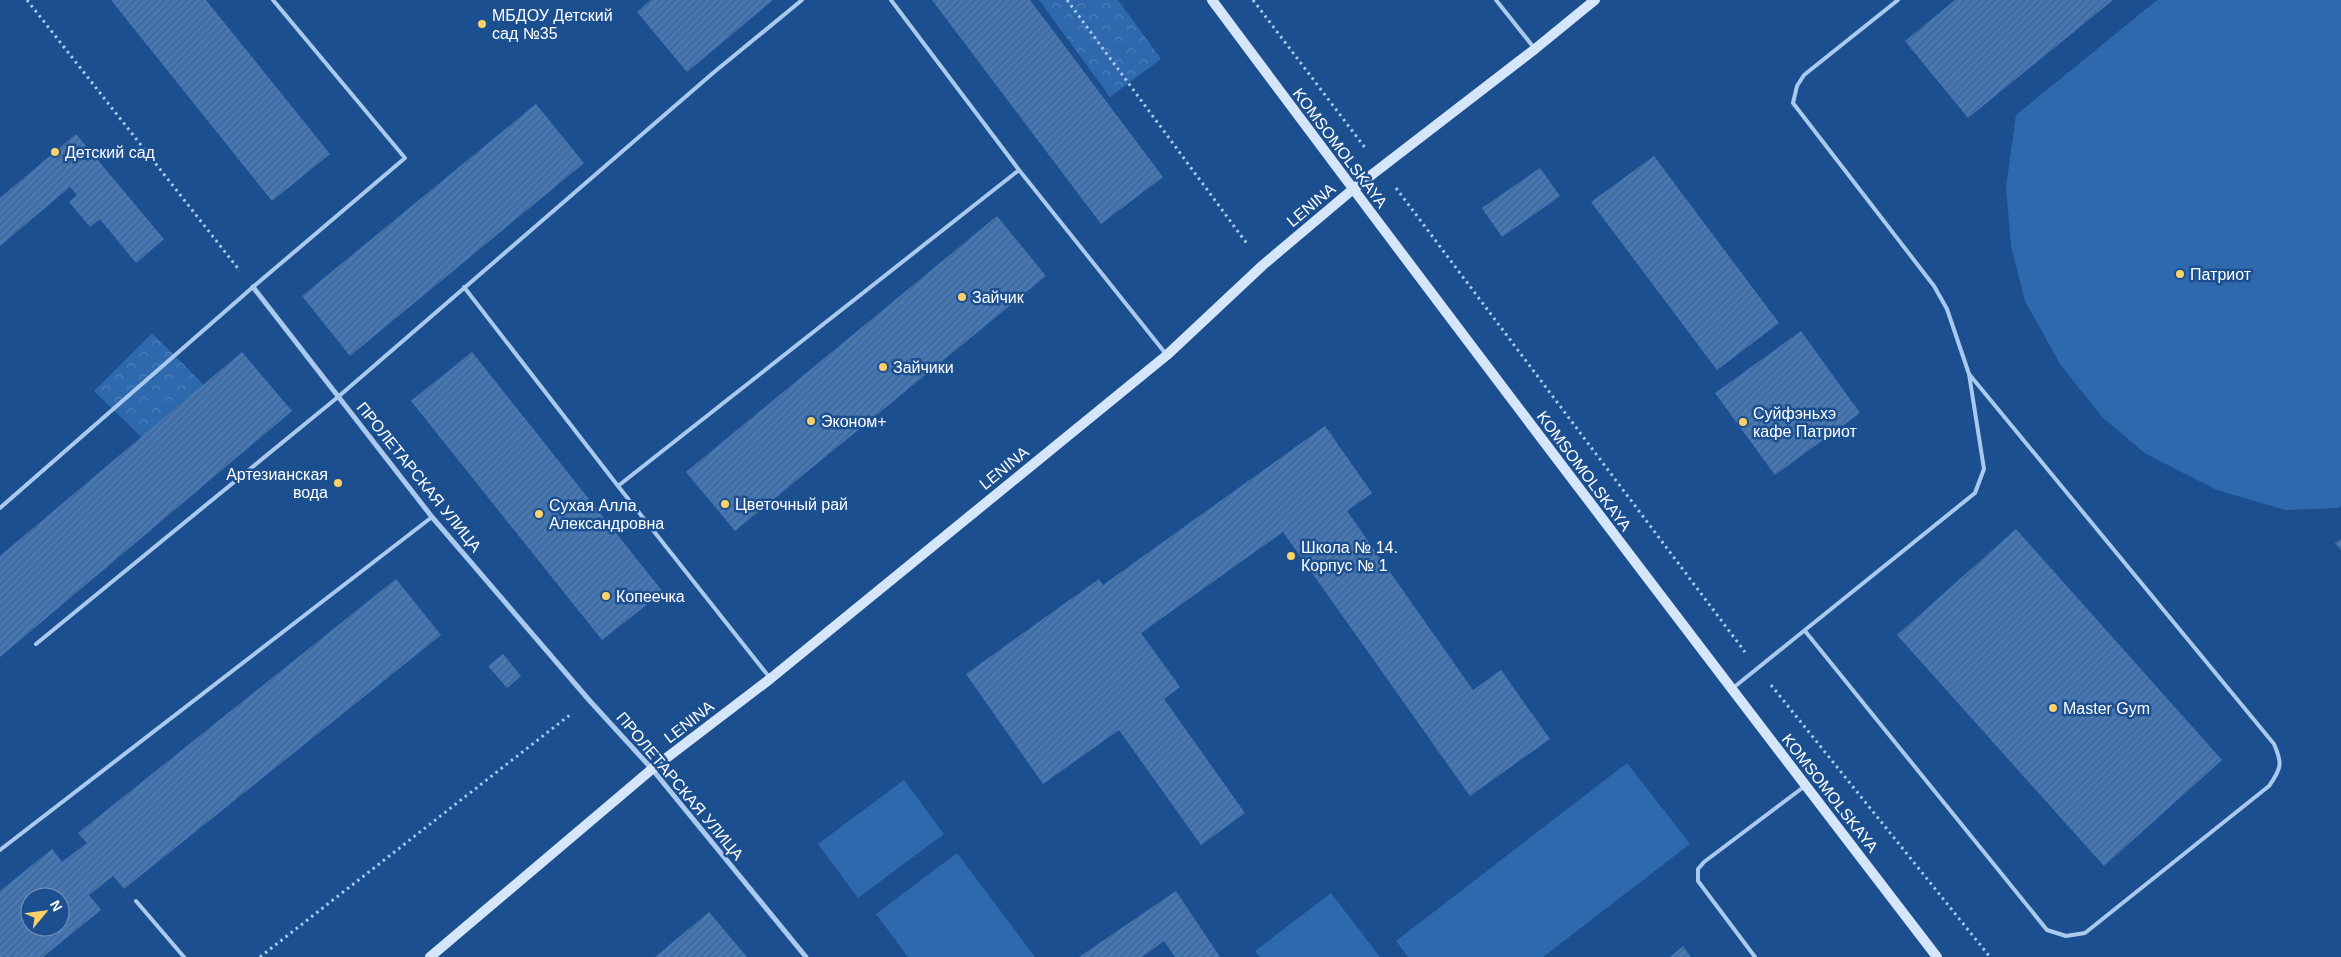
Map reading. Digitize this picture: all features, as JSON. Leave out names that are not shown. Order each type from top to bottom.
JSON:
[{"type":"main road","name":"KOMSOMOLSKAYA","points":[[1212,0],[1352,190],[1731,690],[1937,957]]},
{"type":"main road","name":"LENINA","points":[[430,957],[652,769],[770,679],[1166,355],[1263,265],[1352,190],[1596,0]]},
{"type":"street","name":"ПРОЛЕТАРСКАЯ УЛИЦА","points":[[253,287],[432,517],[589,700],[652,769],[806,957]]},
{"type":"lane","points":[[0,508],[253,287],[405,158],[273,0]]},
{"type":"lane","points":[[36,644],[338,396],[713,72],[802,0]]},
{"type":"lane","points":[[891,0],[1019,170],[1166,355]]},
{"type":"lane","points":[[1496,0],[1535,49]]},
{"type":"lane","points":[[1731,690],[1975,493],[1984,469],[1968,374],[1947,309],[1934,286],[1793,103],[1797,86],[1804,75],[1898,0]]},
{"type":"lane","points":[[618,486],[1019,170]]},
{"type":"lane","points":[[464,288],[770,679]]},
{"type":"lane","points":[[1805,631],[2047,930],[2066,936],[2085,933],[2269,786],[2279,772],[2281,758],[2274,744],[1968,374]]},
{"type":"lane","points":[[0,850],[432,517]]},
{"type":"lane","points":[[1755,957],[1698,881],[1698,869],[1704,862],[1805,786]]},
{"type":"lane","points":[[136,901],[184,957]]},
{"type":"path","points":[[27,0],[253,287]]},
{"type":"path","points":[[1067,0],[1263,265]]},
{"type":"path","points":[[1254,0],[1758,668],[1990,957]]},
{"type":"path","points":[[260,957],[589,700]]},
{"type":"green space","points":[[1039,0],[1118,0],[1161,59],[1110,97]]},
{"type":"green space","name":"Патриот","points":[[2157,0],[2341,0],[2341,506],[2338,508],[2285,510],[2217,490],[2146,454],[2102,417],[2060,364],[2025,301],[2011,246],[2006,187],[2016,115]]},
{"type":"green space","points":[[152,333],[222,403],[166,461],[94,391]]},
{"type":"green space","points":[[1627,763],[1690,844],[1543,957],[1408,957],[1396,941]]},
{"type":"green space","points":[[904,780],[944,834],[858,898],[818,844]]},
{"type":"green space","points":[[957,853],[1035,957],[908,957],[876,914]]},
{"type":"green space","points":[[1331,893],[1380,957],[1260,957],[1255,951]]},
{"type":"building","points":[[111,0],[206,0],[330,154],[272,201]]},
{"type":"building","points":[[651,0],[773,0],[687,72],[637,12]]},
{"type":"building","points":[[932,0],[1030,0],[1163,177],[1101,224]]},
{"type":"building","points":[[1955,0],[2113,0],[1968,118],[1905,41]]},
{"type":"building","points":[[536,104],[584,163],[350,356],[302,296]]},
{"type":"building","points":[[76,134],[164,239],[136,263],[100,219],[90,227],[69,202],[77,195],[70,187],[0,246],[0,198]]},
{"type":"building","points":[[1654,156],[1779,323],[1717,370],[1591,202]]},
{"type":"building","points":[[1540,168],[1560,196],[1502,237],[1482,208]]},
{"type":"building","points":[[997,216],[1046,276],[735,531],[686,472]]},
{"type":"building","points":[[1801,331],[1860,413],[1775,475],[1715,393]]},
{"type":"building","points":[[242,352],[292,411],[0,657],[0,556]]},
{"type":"building","points":[[472,352],[663,592],[602,640],[411,401]]},
{"type":"building","points":[[1325,426],[1372,493],[1347,511],[1473,690],[1501,670],[1550,739],[1470,796],[1283,532],[1141,633],[1180,687],[1164,699],[1245,813],[1201,845],[1119,730],[1043,784],[966,674],[1099,579],[1103,585]]},
{"type":"building","points":[[2016,529],[2222,760],[2104,866],[1897,635]]},
{"type":"building","points":[[2341,539],[2341,550],[2335,543]]},
{"type":"building","points":[[396,579],[441,635],[124,889],[113,876],[89,895],[101,910],[70,935],[70,887],[20,887],[20,937],[68,937],[43,957],[0,957],[0,891],[52,849],[62,862],[87,843],[78,833]]},
{"type":"building","points":[[503,654],[521,676],[507,688],[488,666]]},
{"type":"building","points":[[1176,891],[1220,957],[1175,957],[1164,941],[1142,957],[1079,957]]},
{"type":"building","points":[[709,912],[747,957],[655,957]]},
{"type":"building","points":[[1683,946],[1691,957],[1670,957]]},
{"type":"place","name":"МБДОУ Детский сад №35","points":[[482,24]]},
{"type":"place","name":"Детский сад","points":[[55,152]]},
{"type":"place","name":"Патриот","points":[[2180,274]]},
{"type":"place","name":"Зайчик","points":[[962,297]]},
{"type":"place","name":"Зайчики","points":[[883,367]]},
{"type":"place","name":"Эконом+","points":[[811,421]]},
{"type":"place","name":"Суйфэньхэ кафе Патриот","points":[[1743,422]]},
{"type":"place","name":"Артезианская вода","points":[[338,483]]},
{"type":"place","name":"Цветочный рай","points":[[725,504]]},
{"type":"place","name":"Сухая Алла Александровна","points":[[539,514]]},
{"type":"place","name":"Школа № 14. Корпус № 1","points":[[1291,556]]},
{"type":"place","name":"Копеечка","points":[[606,596]]},
{"type":"place","name":"Master Gym","points":[[2053,708]]}]
